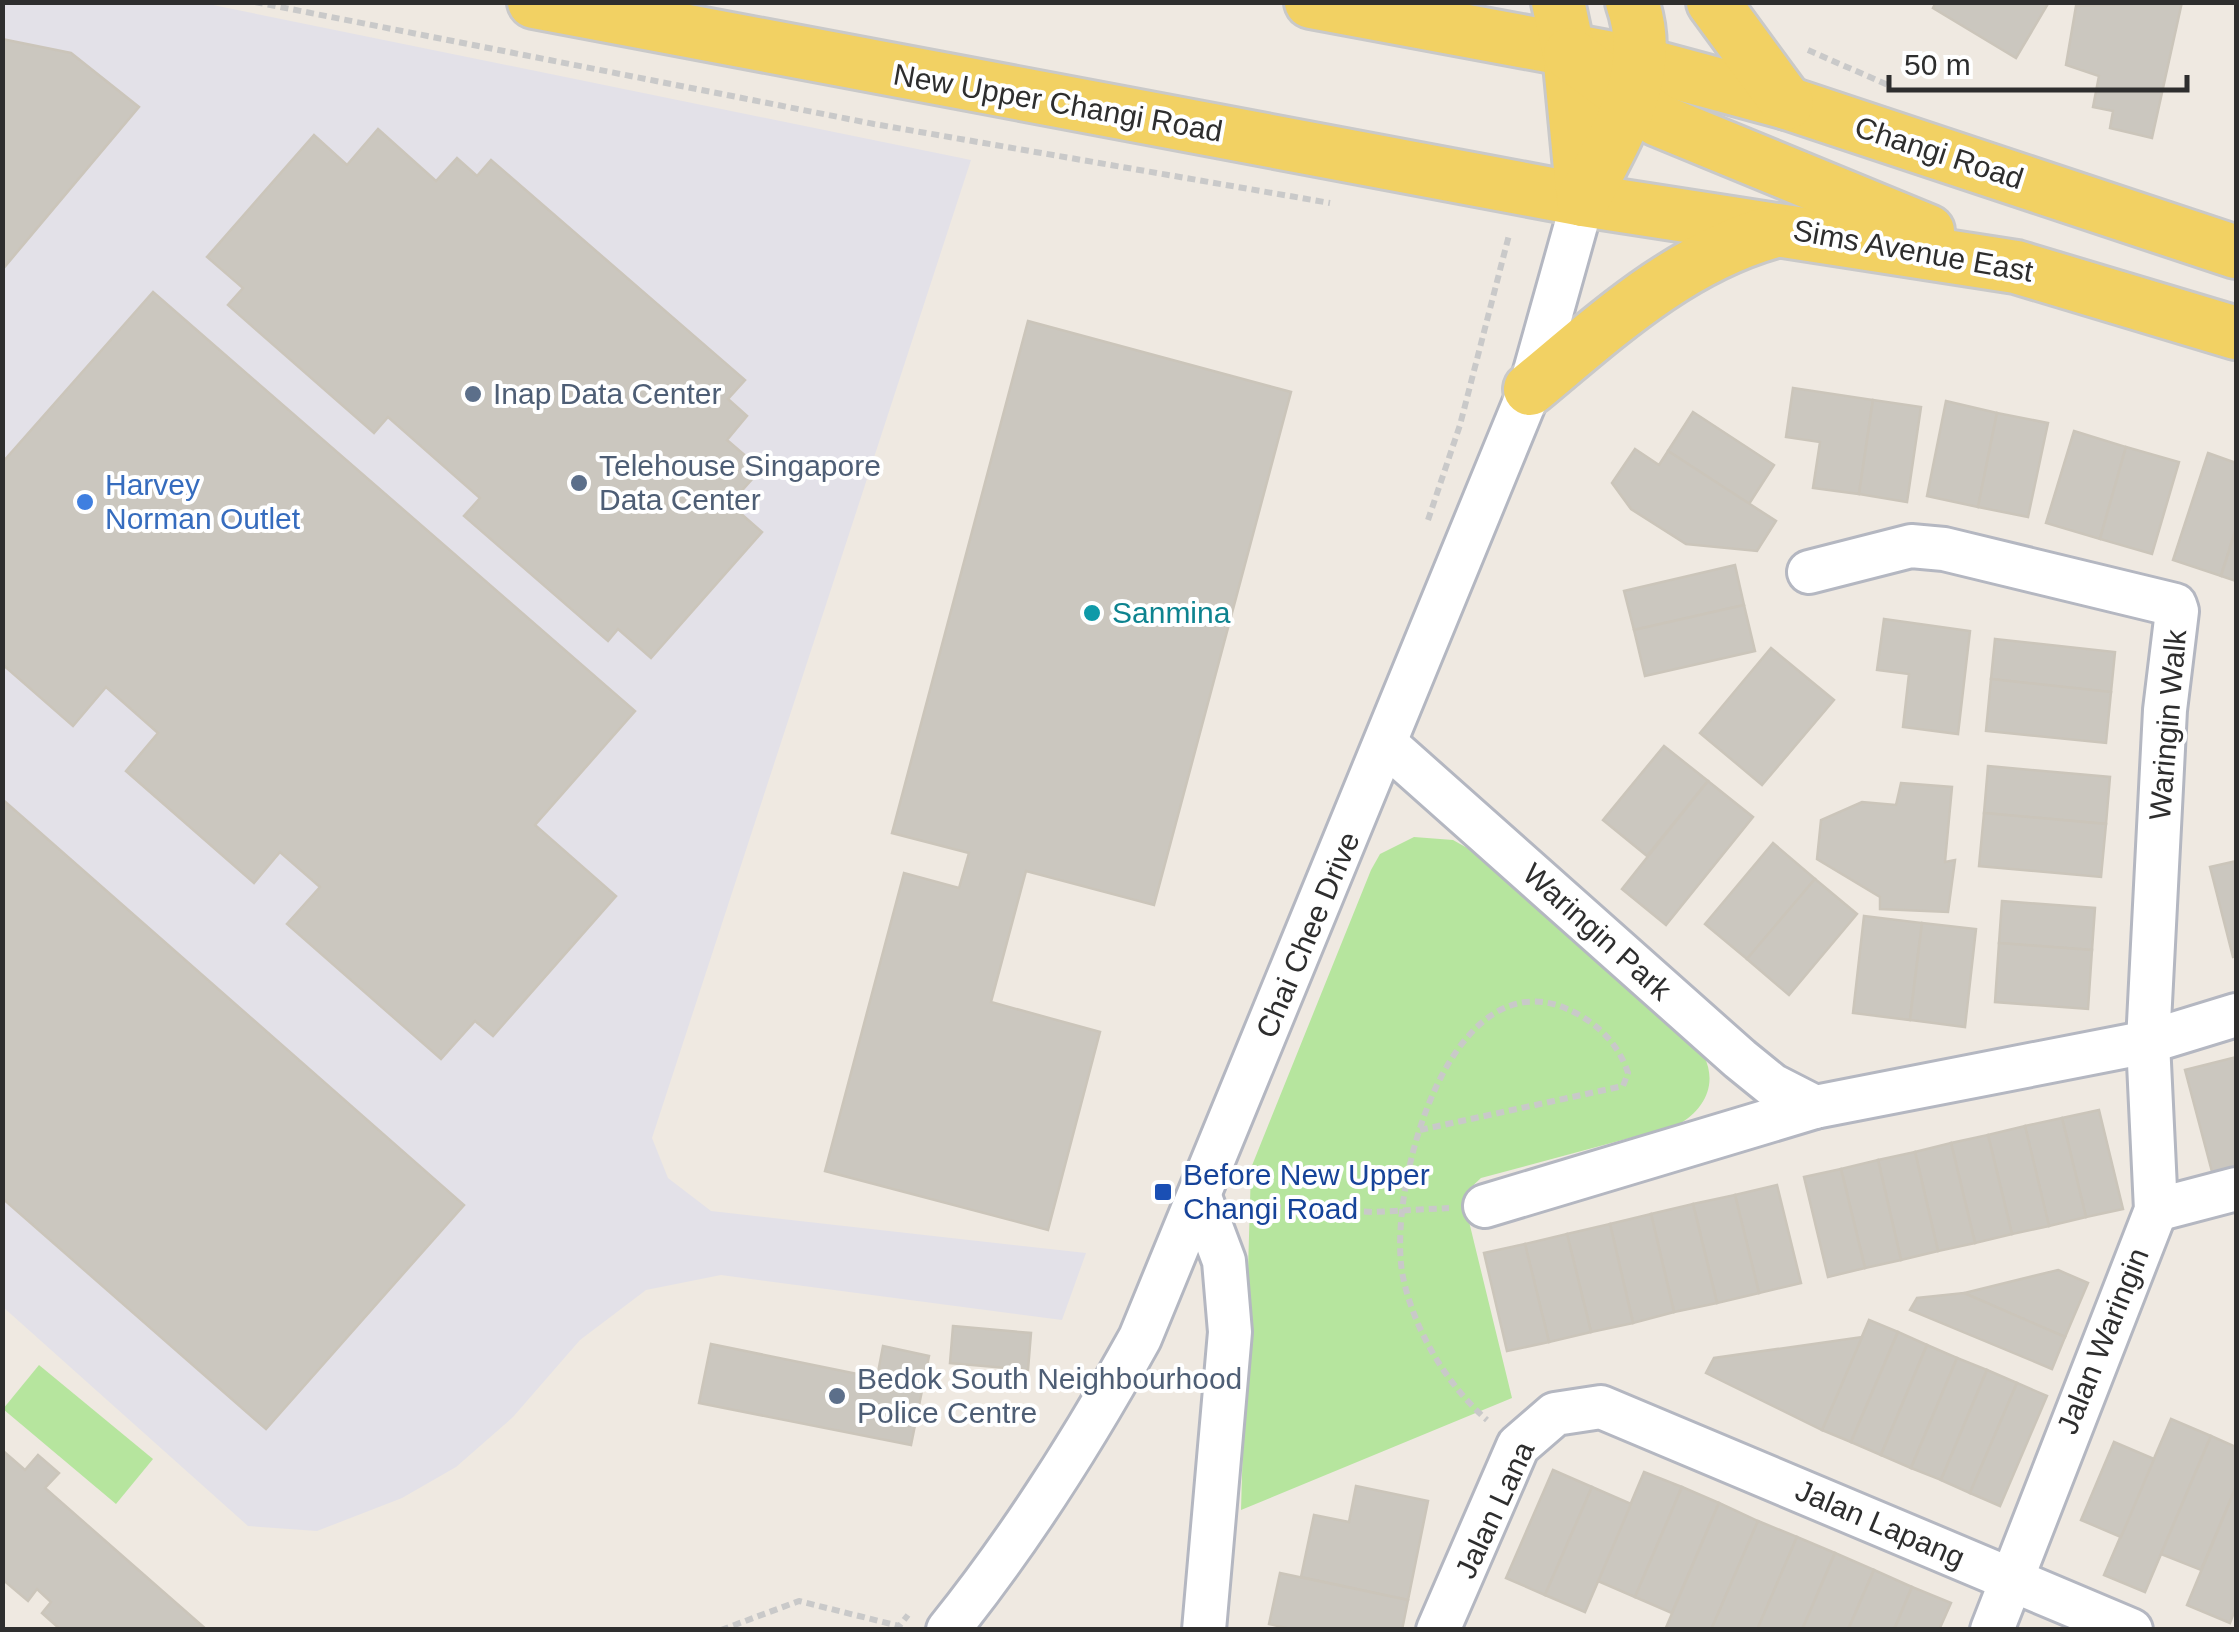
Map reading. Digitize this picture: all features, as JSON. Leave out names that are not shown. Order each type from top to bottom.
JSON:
[{"type":"main road","name":"New Upper Changi Road","points":[[534,2],[1583,200]]},
{"type":"main road","points":[[1311,2],[1569,53],[1636,83],[1719,147],[2016,267]]},
{"type":"main road","points":[[1558,2],[1569,53],[1583,200]]},
{"type":"main road","points":[[1583,200],[1636,83],[1632,2]]},
{"type":"main road","points":[[1712,2],[1787,104]]},
{"type":"main road","name":"Changi Road","points":[[1636,83],[1787,104],[2236,252]]},
{"type":"main road","name":"Sims Avenue East","points":[[1583,200],[2016,267],[2093,286],[2236,333]]},
{"type":"main road","points":[[1530,390],[1680,270],[1727,244],[1783,229]]},
{"type":"street","name":"Chai Chee Drive","points":[[930,1621],[992,1574],[1085,1438],[1140,1338],[1530,390],[1583,200]]},
{"type":"street","name":"Waringin Walk","points":[[1809,572],[1911,546],[1944,549],[2175,605],[2178,616],[2165,710],[2148,1042]]},
{"type":"street","name":"Waringin Park","points":[[1387,745],[1740,1059],[1772,1085],[1814,1107]]},
{"type":"street","points":[[1485,1206],[1814,1107],[2148,1042],[2236,1016]]},
{"type":"street","name":"Jalan Waringin","points":[[1992,1630],[2156,1210],[2148,1042]]},
{"type":"street","points":[[2156,1210],[2236,1189]]},
{"type":"street","points":[[1200,1197],[1224,1261],[1230,1332],[1204,1630]]},
{"type":"street","name":"Jalan Lana","points":[[1438,1630],[1518,1446],[1542,1422],[1566,1410],[1601,1407],[1629,1416]]},
{"type":"street","name":"Jalan Lapang","points":[[1629,1416],[2131,1630]]},
{"type":"path","points":[[255,2],[874,124],[1343,205]]},
{"type":"path","points":[[1492,232],[1571,254]]},
{"type":"path","points":[[1422,538],[1460,425],[1509,235]]},
{"type":"path","points":[[1420,1130],[1618,1087],[1627,1082],[1628,1073],[1614,1044],[1592,1023],[1550,1003],[1520,1003],[1479,1025],[1458,1048],[1420,1130],[1401,1210],[1402,1275],[1422,1334],[1476,1411],[1518,1446]]},
{"type":"path","points":[[1257,1208],[1401,1210]]},
{"type":"path","points":[[721,1630],[799,1601],[910,1630]]},
{"type":"path","points":[[898,1628],[930,1621]]},
{"type":"shaded area","points":[[3,3],[203,3],[971,160],[652,1138],[668,1178],[711,1211],[1086,1253],[1062,1320],[721,1275],[646,1290],[580,1340],[513,1417],[456,1467],[402,1498],[317,1531],[248,1526],[3,1307]]},
{"type":"green space","points":[[1414,837],[1453,840],[1478,854],[1704,1056],[1709,1087],[1695,1112],[1678,1125],[1481,1178],[1466,1192],[1464,1201],[1512,1398],[1241,1510],[1251,1168],[1371,870],[1380,854]]},
{"type":"green space","points":[[39,1365],[153,1459],[116,1504],[3,1409]]},
{"type":"building","points":[[1936,2],[2049,2],[2016,58],[1933,8]]},
{"type":"building","points":[[2182,2],[2152,138],[2110,128],[2113,111],[2093,107],[2099,76],[2066,65],[2076,6]]},
{"type":"building","points":[[2,39],[71,53],[139,107],[2,270]]},
{"type":"building","points":[[378,129],[436,181],[457,158],[477,176],[491,160],[745,380],[728,399],[747,416],[727,440],[761,469],[730,504],[762,532],[651,658],[618,629],[608,641],[464,516],[480,498],[388,417],[374,433],[228,305],[243,288],[207,257],[314,135],[347,165]]},
{"type":"building","points":[[153,292],[635,711],[535,825],[616,896],[493,1036],[475,1021],[441,1059],[287,924],[320,887],[280,852],[254,883],[126,771],[158,733],[106,687],[73,726],[2,664],[2,463]]},
{"type":"building","name":"Sanmina","points":[[1028,321],[1291,392],[1154,905],[1026,871],[991,1002],[1100,1032],[1048,1230],[825,1171],[904,873],[959,888],[969,853],[892,833]]},
{"type":"building","points":[[1793,388],[1873,400],[1859,494],[1813,488],[1820,442],[1786,437]]},
{"type":"building","points":[[1873,400],[1921,407],[1907,502],[1859,494]]},
{"type":"building","points":[[1946,401],[1997,413],[1978,507],[1927,496]]},
{"type":"building","points":[[1693,412],[1774,465],[1749,504],[1668,451]]},
{"type":"building","points":[[1997,413],[2048,423],[2028,517],[1978,507]]},
{"type":"building","points":[[2074,431],[2126,447],[2100,539],[2046,523]]},
{"type":"building","points":[[2126,447],[2179,462],[2152,554],[2100,539]]},
{"type":"building","points":[[1635,449],[1659,465],[1668,451],[1776,521],[1757,551],[1686,544],[1631,509],[1612,483]]},
{"type":"building","points":[[2208,453],[2236,463],[2236,529],[2221,576],[2173,560]]},
{"type":"building","points":[[2236,529],[2236,581],[2221,576]]},
{"type":"building","points":[[1735,565],[1744,605],[1634,630],[1624,591]]},
{"type":"building","points":[[1744,605],[1755,651],[1645,676],[1634,630]]},
{"type":"building","points":[[1884,619],[1970,631],[1958,734],[1903,727],[1909,674],[1877,670]]},
{"type":"building","points":[[1995,639],[2115,652],[2111,692],[1991,679]]},
{"type":"building","points":[[1771,648],[1834,700],[1762,785],[1700,733]]},
{"type":"building","points":[[1991,679],[2111,692],[2106,743],[1986,731]]},
{"type":"building","points":[[1664,746],[1708,781],[1647,856],[1603,820]]},
{"type":"building","points":[[1988,766],[2110,777],[2106,824],[1984,813]]},
{"type":"building","points":[[1708,781],[1753,817],[1666,925],[1622,889]]},
{"type":"building","points":[[1901,783],[1952,787],[1945,862],[1955,860],[1948,912],[1880,909],[1880,897],[1817,859],[1821,820],[1862,802],[1896,805]]},
{"type":"building","points":[[2,799],[464,1205],[266,1429],[2,1198]]},
{"type":"building","points":[[1984,813],[2106,824],[2101,877],[1979,866]]},
{"type":"building","points":[[1773,843],[1815,879],[1747,959],[1705,924]]},
{"type":"building","points":[[2236,861],[2236,956],[2233,957],[2210,867]]},
{"type":"building","points":[[1815,879],[1857,914],[1789,995],[1747,959]]},
{"type":"building","points":[[2002,901],[2095,908],[2092,950],[1999,943]]},
{"type":"building","points":[[1864,916],[1922,923],[1910,1020],[1853,1013]]},
{"type":"building","points":[[1922,923],[1976,929],[1965,1027],[1910,1020]]},
{"type":"building","points":[[1999,943],[2092,950],[2088,1009],[1995,1002]]},
{"type":"building","points":[[2236,1057],[2236,1178],[2215,1183],[2185,1070]]},
{"type":"building","points":[[2099,1110],[2123,1209],[2086,1217],[2062,1118]]},
{"type":"building","points":[[2062,1118],[2086,1217],[2049,1226],[2025,1126]]},
{"type":"building","points":[[2025,1126],[2049,1226],[2012,1234],[1988,1135]]},
{"type":"building","points":[[1988,1135],[2012,1234],[1975,1243],[1951,1143]]},
{"type":"building","points":[[1951,1143],[1975,1243],[1938,1251],[1915,1152]]},
{"type":"building","points":[[1915,1152],[1938,1251],[1901,1260],[1878,1160]]},
{"type":"building","points":[[1878,1160],[1901,1260],[1865,1268],[1841,1169]]},
{"type":"building","points":[[1841,1169],[1865,1268],[1828,1277],[1804,1177]]},
{"type":"building","points":[[1777,1185],[1801,1283],[1759,1293],[1735,1195]]},
{"type":"building","points":[[1735,1195],[1759,1293],[1717,1303],[1693,1204]]},
{"type":"building","points":[[1693,1204],[1717,1303],[1674,1312],[1651,1214]]},
{"type":"building","points":[[1651,1214],[1674,1312],[1633,1323],[1610,1224]]},
{"type":"building","points":[[1610,1224],[1633,1323],[1591,1332],[1567,1234]]},
{"type":"building","points":[[1567,1234],[1591,1332],[1549,1342],[1525,1244]]},
{"type":"building","points":[[1525,1244],[1549,1342],[1507,1351],[1484,1253]]},
{"type":"building","points":[[2058,1270],[2088,1283],[2065,1337],[1964,1293]]},
{"type":"building","points":[[1964,1293],[2065,1337],[2052,1369],[1910,1310],[1917,1298]]},
{"type":"building","points":[[1869,1320],[1898,1332],[1851,1442],[1822,1430]]},
{"type":"building","points":[[953,1326],[1031,1333],[1028,1370],[950,1363]]},
{"type":"building","points":[[1898,1332],[1927,1345],[1881,1455],[1851,1442]]},
{"type":"building","points":[[1862,1337],[1822,1430],[1706,1373],[1714,1358]]},
{"type":"building","points":[[711,1344],[877,1378],[883,1346],[929,1356],[911,1445],[699,1403]]},
{"type":"building","points":[[1927,1345],[1957,1358],[1911,1468],[1881,1455]]},
{"type":"building","points":[[1957,1358],[1987,1370],[1941,1480],[1911,1468]]},
{"type":"building","points":[[1987,1370],[2017,1383],[1970,1493],[1941,1480]]},
{"type":"building","points":[[2017,1383],[2047,1396],[2000,1506],[1970,1493]]},
{"type":"building","points":[[2171,1419],[2211,1436],[2145,1592],[2104,1575]]},
{"type":"building","points":[[2211,1436],[2236,1447],[2236,1487],[2201,1570],[2161,1554]]},
{"type":"building","points":[[2114,1442],[2154,1459],[2121,1537],[2081,1520]]},
{"type":"building","points":[[2,1450],[25,1470],[38,1455],[59,1473],[45,1488],[207,1630],[61,1630],[42,1613],[51,1602],[37,1589],[28,1601],[2,1579]]},
{"type":"building","points":[[1553,1470],[1592,1487],[1545,1595],[1506,1578]]},
{"type":"building","points":[[1644,1472],[1682,1487],[1635,1597],[1598,1581]]},
{"type":"building","points":[[1356,1486],[1428,1501],[1408,1600],[1301,1577],[1314,1515],[1349,1522]]},
{"type":"building","points":[[1592,1487],[1631,1504],[1585,1612],[1545,1595]]},
{"type":"building","points":[[1682,1487],[1719,1503],[1672,1613],[1635,1597]]},
{"type":"building","points":[[2236,1487],[2236,1607],[2230,1623],[2187,1605]]},
{"type":"building","points":[[1719,1503],[1758,1521],[1711,1630],[1665,1630]]},
{"type":"building","points":[[1758,1521],[1797,1537],[1757,1630],[1711,1630]]},
{"type":"building","points":[[1797,1537],[1835,1553],[1802,1630],[1757,1630]]},
{"type":"building","points":[[1835,1553],[1874,1570],[1848,1630],[1802,1630]]},
{"type":"building","points":[[1874,1570],[1912,1587],[1894,1630],[1848,1630]]},
{"type":"building","points":[[1280,1573],[1408,1600],[1402,1630],[1295,1630],[1269,1624]]},
{"type":"building","points":[[1912,1587],[1951,1603],[1939,1630],[1894,1630]]},
{"type":"place","name":"Inap Data Center","points":[[473,394]]},
{"type":"place","name":"Telehouse Singapore Data Center","points":[[579,483]]},
{"type":"place","name":"Harvey Norman Outlet","points":[[85,502]]},
{"type":"place","name":"Sanmina","points":[[1092,613]]},
{"type":"place","name":"Before New Upper Changi Road","points":[[1163,1192]]},
{"type":"place","name":"Bedok South Neighbourhood Police Centre","points":[[837,1396]]}]
